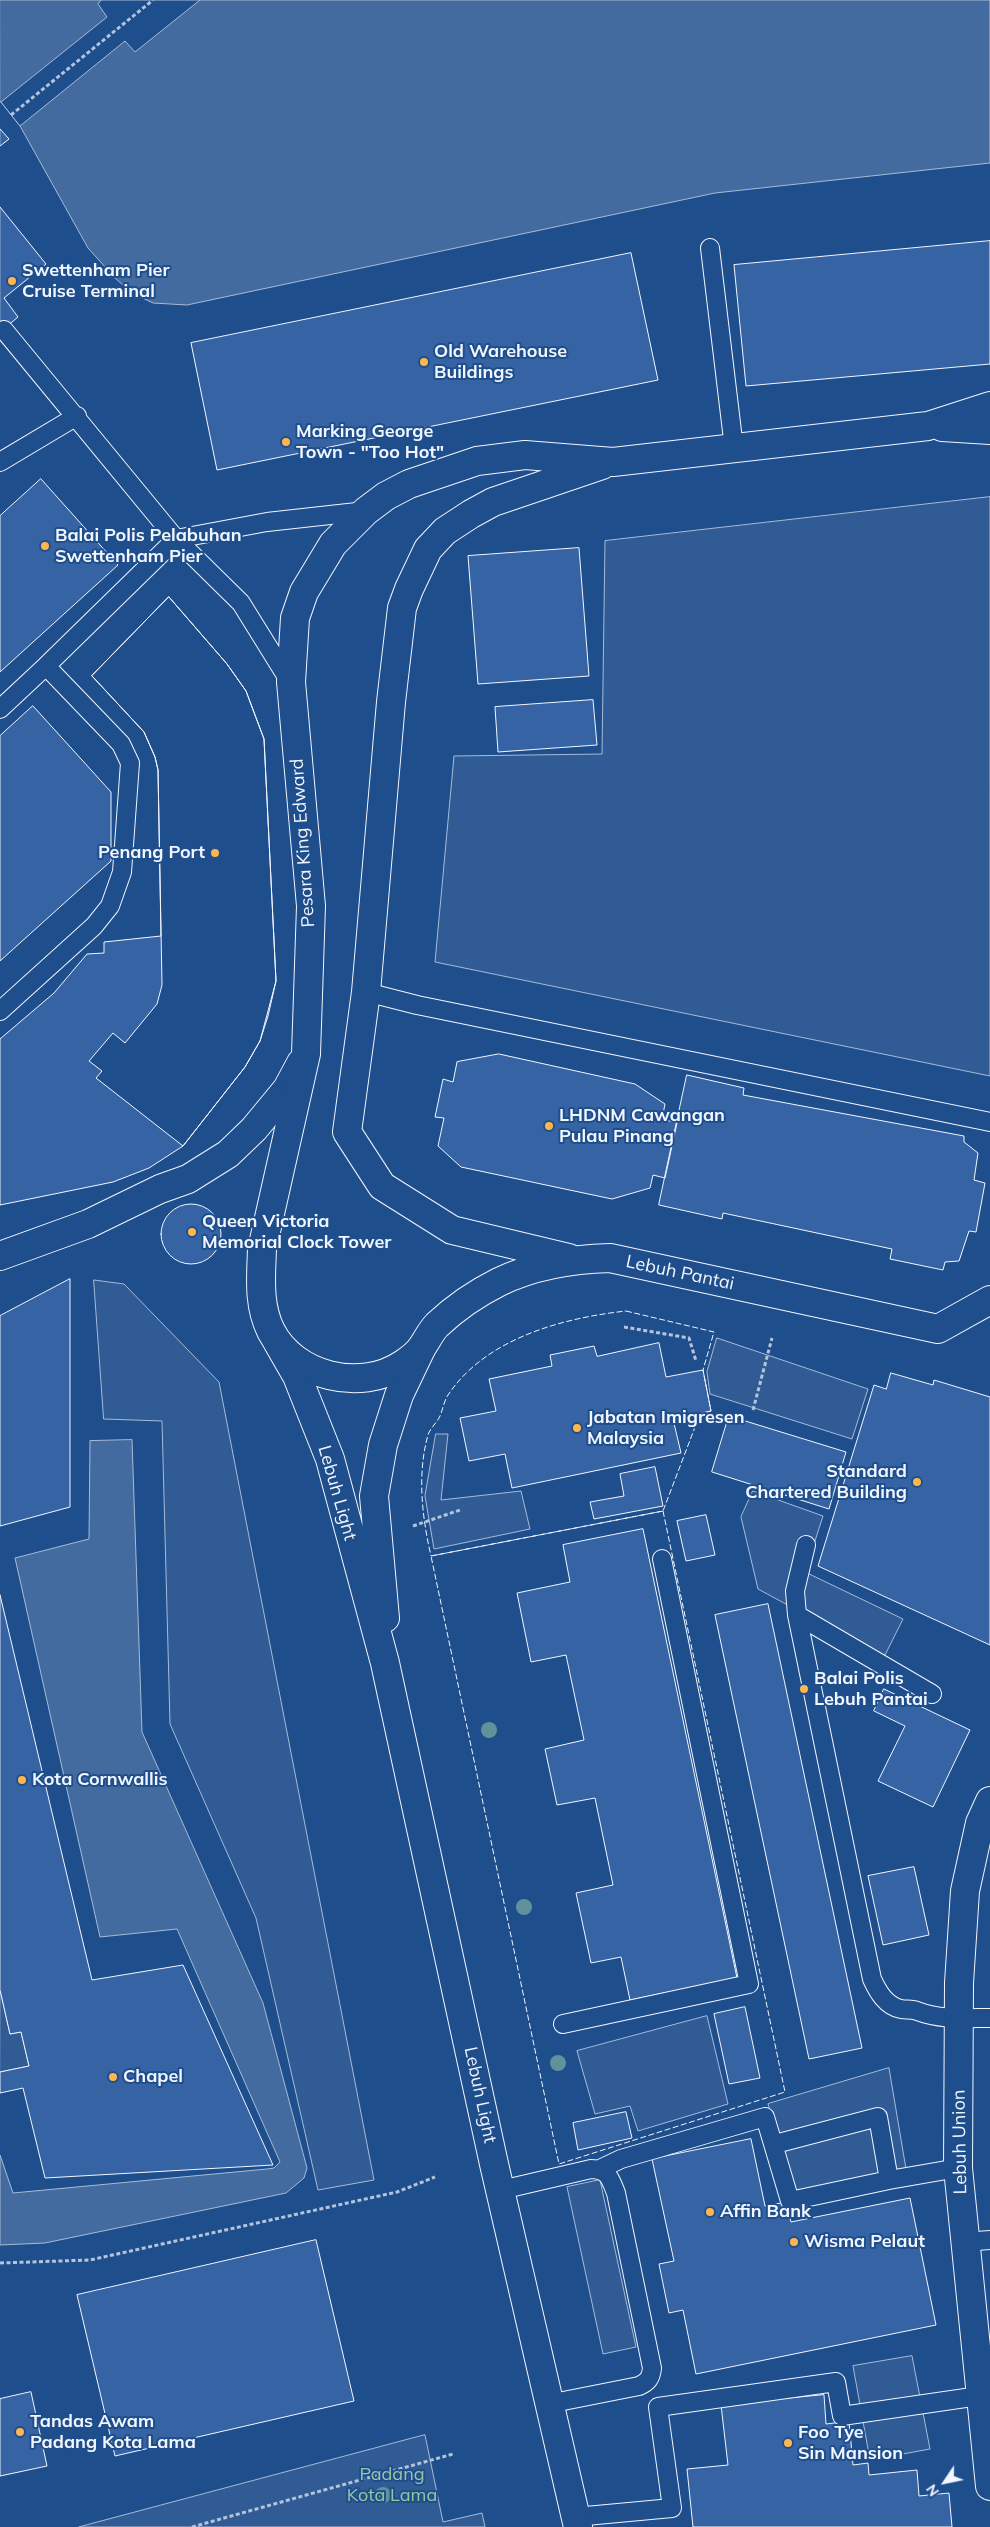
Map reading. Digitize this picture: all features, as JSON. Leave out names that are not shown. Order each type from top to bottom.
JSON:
[{"type":"main road","points":[[928,426],[990,406]]},
{"type":"main road","points":[[575,1259],[452,1230],[382,1186],[347,1132],[366,992],[391,702],[402,608],[428,549],[445,531],[493,502],[613,462],[928,426],[990,430]]},
{"type":"main road","name":"Pesara King Edward","points":[[272,1331],[262,1306],[262,1249],[306,1054],[311,906],[290,682],[295,618],[304,592],[332,544],[376,504],[409,484],[477,461],[525,455],[613,462]]},
{"type":"main road","points":[[0,1256],[88,1224],[160,1189],[188,1180],[228,1154],[254,1129],[287,1089],[306,1054]]},
{"type":"main road","name":"Lebuh Pantai","points":[[421,1349],[436,1326],[466,1301],[500,1282],[536,1268],[575,1259],[610,1258],[938,1329],[990,1300]]},
{"type":"main road","points":[[272,1331],[287,1352],[307,1367],[330,1376],[355,1379],[380,1375],[402,1365],[421,1349]]},
{"type":"main road","name":"Lebuh Light","points":[[272,1331],[297,1376],[330,1459],[385,1663],[500,2190],[548,2404],[577,2522]]},
{"type":"main road","name":"Lebuh Light","points":[[385,1663],[385,1606],[374,1496],[383,1445],[399,1395],[421,1349]]},
{"type":"main road","name":"Lebuh Union","points":[[990,1801],[980,1823],[965,1890],[958,2018],[958,2168],[977,2241],[984,2403],[990,2486]]},
{"type":"lane","points":[[710,248],[734,448]]},
{"type":"lane","points":[[4,330],[77,416],[176,539],[241,603],[290,682]]},
{"type":"lane","points":[[0,462],[77,416]]},
{"type":"lane","points":[[0,709],[176,539],[376,504]]},
{"type":"lane","points":[[0,1011],[94,926],[110,906],[122,872],[130,763],[121,744],[46,666]]},
{"type":"lane","points":[[366,992],[417,1005],[990,1122]]},
{"type":"lane","points":[[806,1544],[795,1591],[797,1615],[872,1979],[878,1993],[898,2008],[916,2011],[926,2016],[990,2018]]},
{"type":"lane","points":[[563,2024],[749,1984],[662,1559]]},
{"type":"lane","points":[[797,1615],[932,1694]]},
{"type":"lane","points":[[600,2169],[621,2159],[765,2117],[775,2144],[790,2202],[889,2180],[958,2168]]},
{"type":"lane","points":[[775,2144],[878,2117],[889,2180]]},
{"type":"lane","points":[[500,2190],[591,2168],[600,2169],[608,2173],[616,2192],[652,2368],[651,2376],[639,2386],[548,2404]]},
{"type":"lane","points":[[577,2522],[672,2508],[658,2407],[836,2382],[842,2416],[984,2403]]},
{"type":"path","points":[[11,114],[153,0]]},
{"type":"path","points":[[624,1327],[689,1338],[696,1361]]},
{"type":"path","points":[[753,1410],[772,1338]]},
{"type":"path","points":[[413,1526],[460,1510]]},
{"type":"path","points":[[0,2263],[90,2260],[397,2192],[434,2176]]},
{"type":"path","points":[[192,2527],[453,2454]]},
{"type":"shaded area","points":[[0,0],[990,0],[990,163],[715,193],[187,305],[153,303],[132,293],[115,278],[88,248],[20,126],[0,101]]},
{"type":"shaded area","points":[[990,497],[990,1076],[435,962],[454,756],[602,754],[605,541]]},
{"type":"shaded area","points":[[94,1280],[124,1284],[219,1382],[374,2180],[318,2190],[256,1918],[170,1724],[162,1421],[104,1419]]},
{"type":"shaded area","points":[[717,1338],[868,1389],[852,1439],[710,1394],[707,1372]]},
{"type":"shaded area","points":[[436,1434],[448,1434],[441,1500],[521,1491],[530,1529],[434,1549],[425,1496]]},
{"type":"shaded area","points":[[132,1440],[142,1732],[263,2003],[307,2168],[304,2178],[286,2193],[45,2243],[0,2245],[0,2155],[13,2193],[267,2169],[274,2168],[280,2162],[177,1929],[100,1937],[15,1558],[89,1539],[90,1441]]},
{"type":"shaded area","points":[[753,1491],[823,1516],[805,1572],[903,1619],[884,1657],[758,1589],[741,1517]]},
{"type":"shaded area","points":[[0,1990],[10,2034],[21,2032],[29,2066],[0,2072]]},
{"type":"shaded area","points":[[707,2016],[728,2104],[638,2131],[630,2106],[595,2114],[577,2051]]},
{"type":"shaded area","points":[[889,2068],[906,2169],[796,2195],[768,2104]]},
{"type":"shaded area","points":[[600,2180],[636,2347],[603,2354],[567,2187]]},
{"type":"shaded area","points":[[912,2356],[930,2449],[870,2460],[853,2366]]},
{"type":"shaded area","name":"Padang Kota Lama","points":[[425,2435],[443,2522],[482,2513],[485,2527],[79,2527]]},
{"type":"pier","points":[[102,0],[200,0],[135,52],[125,41],[20,126],[1,102],[107,17],[98,4]]},
{"type":"building","points":[[0,129],[9,139],[0,146]]},
{"type":"building","name":"Swettenham Pier Cruise Terminal","points":[[0,207],[46,264],[4,298],[18,317],[0,332]]},
{"type":"building","points":[[990,241],[990,364],[746,386],[734,265]]},
{"type":"building","name":"Old Warehouse Buildings","points":[[631,253],[658,380],[217,470],[191,343]]},
{"type":"building","points":[[41,479],[118,565],[0,672],[0,516]]},
{"type":"building","points":[[579,548],[589,676],[478,684],[468,556]]},
{"type":"building","name":"Penang Port","points":[[169,597],[227,664],[246,691],[264,739],[276,981],[268,1016],[260,1041],[245,1067],[183,1146],[149,1168],[113,1182],[0,1205],[0,1039],[54,993],[87,954],[104,953],[104,942],[161,936],[158,770],[155,757],[144,732],[92,676]]},
{"type":"building","name":"Penang Port","points":[[169,597],[227,664],[246,691],[264,739],[276,981],[260,1041],[245,1067],[183,1146],[96,1078],[102,1071],[89,1061],[113,1033],[125,1043],[157,1004],[162,985],[158,770],[155,757],[144,732],[92,676]]},
{"type":"building","points":[[593,700],[597,745],[498,752],[495,707]]},
{"type":"building","points":[[33,706],[111,792],[111,861],[0,961],[0,736]]},
{"type":"building","points":[[499,1054],[635,1084],[665,1104],[662,1119],[677,1123],[665,1178],[653,1175],[650,1188],[612,1199],[461,1167],[438,1146],[444,1118],[435,1117],[443,1079],[453,1082],[457,1062]]},
{"type":"building","points":[[687,1075],[744,1088],[743,1095],[964,1136],[964,1142],[978,1153],[974,1180],[985,1183],[976,1232],[969,1231],[959,1261],[945,1262],[943,1270],[890,1259],[892,1249],[723,1213],[722,1219],[659,1205]]},
{"type":"building","name":"Queen Victoria Memorial Clock Tower","points":[[185,1204],[197,1204],[208,1209],[216,1217],[221,1228],[219,1246],[208,1259],[197,1264],[185,1264],[174,1259],[166,1251],[161,1240],[161,1228],[166,1217],[174,1209]]},
{"type":"building","points":[[70,1279],[70,1507],[0,1526],[0,1316]]},
{"type":"building","points":[[659,1343],[666,1377],[703,1370],[711,1411],[673,1419],[681,1453],[512,1488],[505,1454],[469,1461],[460,1418],[496,1411],[489,1379],[552,1366],[550,1355],[594,1346],[597,1356]]},
{"type":"building","name":"Standard Chartered Building","points":[[891,1373],[933,1385],[934,1380],[990,1397],[990,1645],[818,1566],[874,1385],[886,1389]]},
{"type":"building","points":[[729,1416],[846,1452],[829,1509],[712,1472]]},
{"type":"building","points":[[655,1467],[663,1506],[594,1519],[590,1502],[624,1496],[620,1474]]},
{"type":"building","points":[[706,1515],[715,1555],[686,1561],[677,1521]]},
{"type":"building","points":[[643,1529],[737,1978],[630,2000],[621,1957],[591,1963],[576,1893],[613,1885],[595,1798],[557,1805],[545,1749],[584,1740],[566,1655],[531,1662],[517,1593],[570,1582],[563,1545]]},
{"type":"building","name":"Kota Cornwallis","points":[[0,1595],[92,1980],[183,1965],[273,2165],[45,2178],[23,2088],[0,2093],[0,2072],[29,2066],[21,2032],[10,2034],[0,1990]]},
{"type":"building","points":[[768,1604],[862,2048],[809,2059],[715,1615]]},
{"type":"building","points":[[884,1689],[970,1730],[933,1807],[878,1781],[905,1726],[874,1711]]},
{"type":"building","points":[[914,1867],[929,1935],[883,1945],[868,1876]]},
{"type":"building","points":[[745,2007],[760,2078],[729,2084],[714,2014]]},
{"type":"building","points":[[626,2112],[632,2138],[578,2150],[573,2123]]},
{"type":"building","name":"Wisma Pelaut","points":[[751,2139],[765,2206],[786,2202],[791,2222],[910,2198],[936,2325],[696,2374],[683,2310],[669,2313],[659,2264],[674,2261],[652,2159]]},
{"type":"building","points":[[316,2240],[354,2401],[115,2456],[77,2295]]},
{"type":"building","name":"Tandas Awam Padang Kota Lama","points":[[31,2392],[47,2466],[0,2476],[0,2399]]},
{"type":"building","name":"Foo Tye Sin Mansion","points":[[824,2395],[826,2424],[849,2421],[853,2465],[868,2463],[869,2475],[917,2470],[919,2496],[949,2493],[952,2527],[693,2527],[687,2469],[728,2465],[721,2405]]},
{"type":"fence","points":[[626,1311],[714,1332],[703,1370],[711,1411],[700,1414],[663,1511],[431,1556],[423,1511],[423,1465],[428,1435],[440,1416],[448,1395],[464,1375],[504,1345],[528,1334],[577,1319],[626,1311]]},
{"type":"fence","points":[[663,1511],[785,2092],[559,2164],[431,1556],[663,1511]]},
{"type":"place","name":"Swettenham Pier Cruise Terminal","points":[[12,281]]},
{"type":"place","name":"Old Warehouse Buildings","points":[[424,362]]},
{"type":"place","name":"Marking George Town - \"Too Hot\"","points":[[286,442]]},
{"type":"place","name":"Balai Polis Pelabuhan Swettenham Pier","points":[[45,546]]},
{"type":"place","name":"Penang Port","points":[[215,853]]},
{"type":"place","name":"LHDNM Cawangan Pulau Pinang","points":[[549,1126]]},
{"type":"place","name":"Queen Victoria Memorial Clock Tower","points":[[192,1232]]},
{"type":"place","name":"Jabatan Imigresen Malaysia","points":[[577,1428]]},
{"type":"place","name":"Standard Chartered Building","points":[[917,1482]]},
{"type":"place","name":"Balai Polis Lebuh Pantai","points":[[804,1689]]},
{"type":"place","name":"Kota Cornwallis","points":[[22,1780]]},
{"type":"place","name":"Chapel","points":[[113,2077]]},
{"type":"place","name":"Affin Bank","points":[[710,2212]]},
{"type":"place","name":"Wisma Pelaut","points":[[794,2242]]},
{"type":"place","name":"Tandas Awam Padang Kota Lama","points":[[20,2432]]},
{"type":"place","name":"Foo Tye Sin Mansion","points":[[788,2443]]}]
